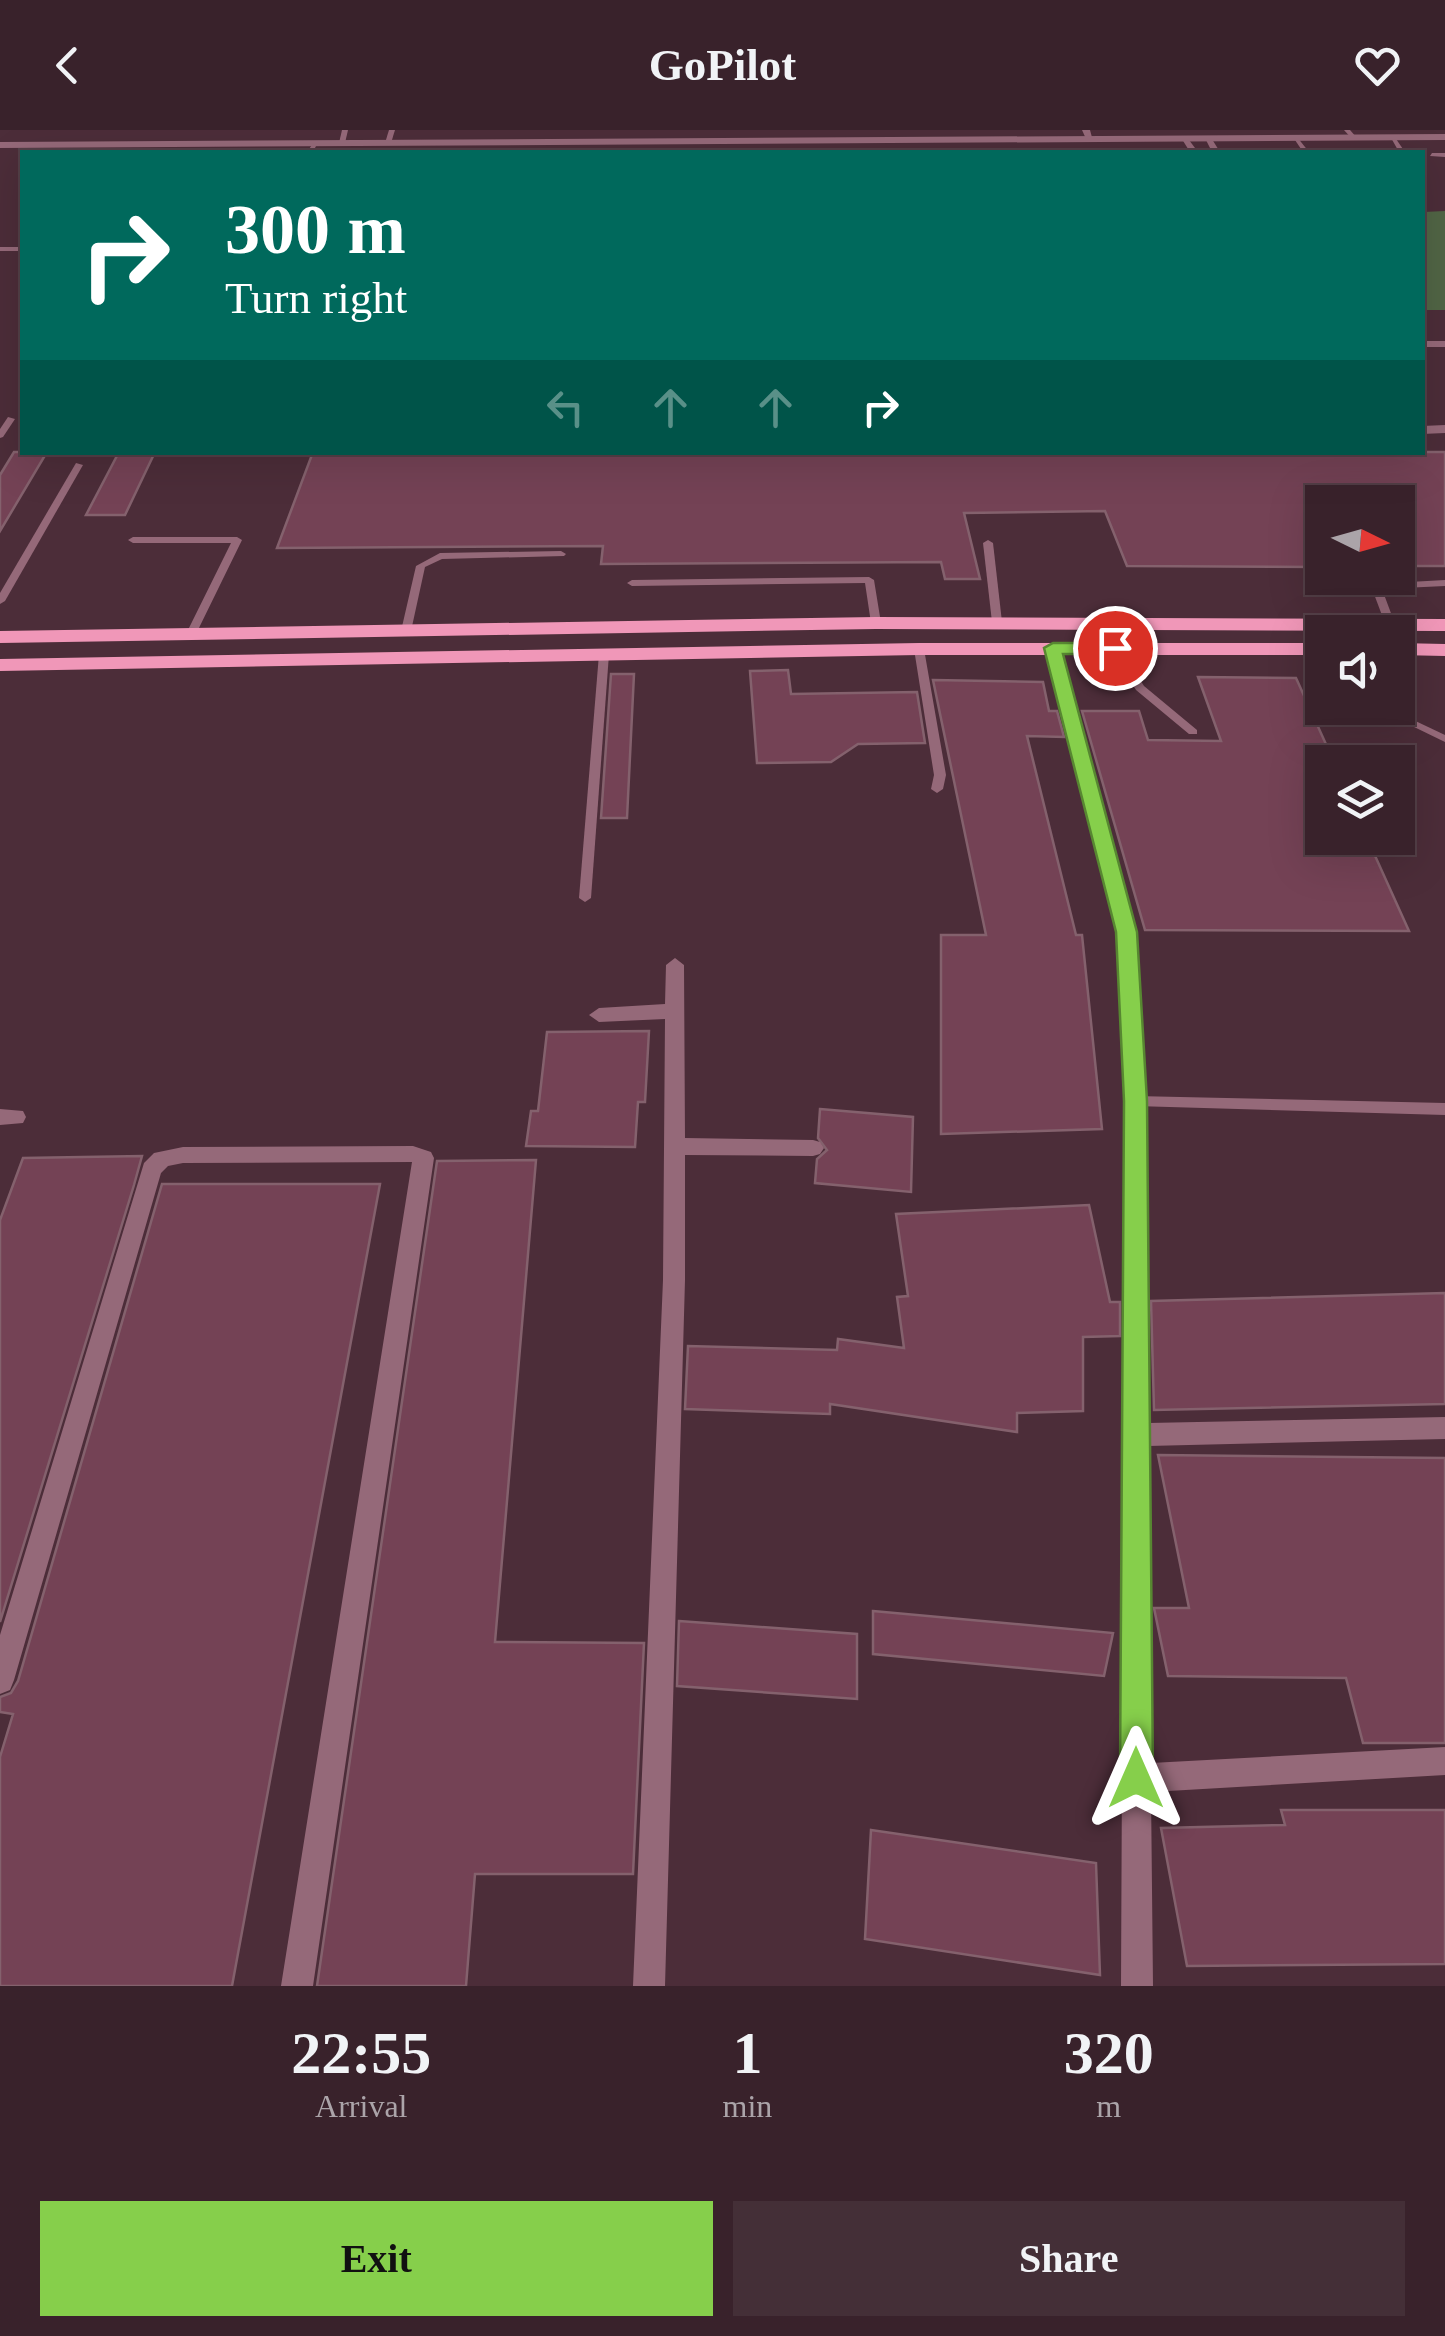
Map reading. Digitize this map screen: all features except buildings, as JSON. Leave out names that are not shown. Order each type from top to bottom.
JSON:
[{"type":"main road","points":[[0,637],[876,623],[1305,624]]},
{"type":"main road","points":[[1415,624],[1445,624]]},
{"type":"main road","points":[[0,665],[1053,648],[1305,653]]},
{"type":"main road","points":[[1415,650],[1445,650]]},
{"type":"street","points":[[0,146],[312,148],[342,144],[579,142],[788,147],[937,135],[1445,137]]},
{"type":"street","points":[[1207,138],[1215,150]]},
{"type":"street","points":[[1053,648],[1127,932],[1136,1101],[1137,1986]]},
{"type":"street","points":[[649,1986],[674,1280],[675,965]]},
{"type":"street","points":[[599,1015],[674,1011]]},
{"type":"street","points":[[674,1146],[814,1148]]},
{"type":"street","points":[[0,1680],[152,1170],[162,1159],[183,1154],[412,1154],[423,1158],[297,1986]]},
{"type":"street","points":[[1136,1435],[1445,1428]]},
{"type":"street","points":[[1136,1778],[1445,1762]]},
{"type":"lane","points":[[342,144],[345,130]]},
{"type":"lane","points":[[388,143],[392,130]]},
{"type":"lane","points":[[579,142],[580,130]]},
{"type":"lane","points":[[828,130],[830,142]]},
{"type":"lane","points":[[1392,137],[1401,150]]},
{"type":"lane","points":[[1294,138],[1304,150]]},
{"type":"lane","points":[[1432,155],[1445,155]]},
{"type":"lane","points":[[0,436],[10,420]]},
{"type":"lane","points":[[0,601],[79,466]]},
{"type":"lane","points":[[134,540],[236,540],[191,634]]},
{"type":"lane","points":[[988,543],[997,622]]},
{"type":"lane","points":[[406,631],[421,566],[440,556],[561,554]]},
{"type":"lane","points":[[632,582],[869,580],[876,623]]},
{"type":"lane","points":[[1387,615],[1376,586],[1445,583]]},
{"type":"lane","points":[[1115,648],[1140,688],[1193,732]]},
{"type":"lane","points":[[919,650],[940,775],[936,788]]},
{"type":"lane","points":[[585,898],[604,654]]},
{"type":"lane","points":[[1415,725],[1445,739]]},
{"type":"lane","points":[[1136,1101],[1445,1110]]},
{"type":"green space","points":[[1445,211],[1445,310],[1425,310],[1425,212]]},
{"type":"route","points":[[1115,648],[1053,648],[1127,932],[1136,1101],[1136,1778]]}]
